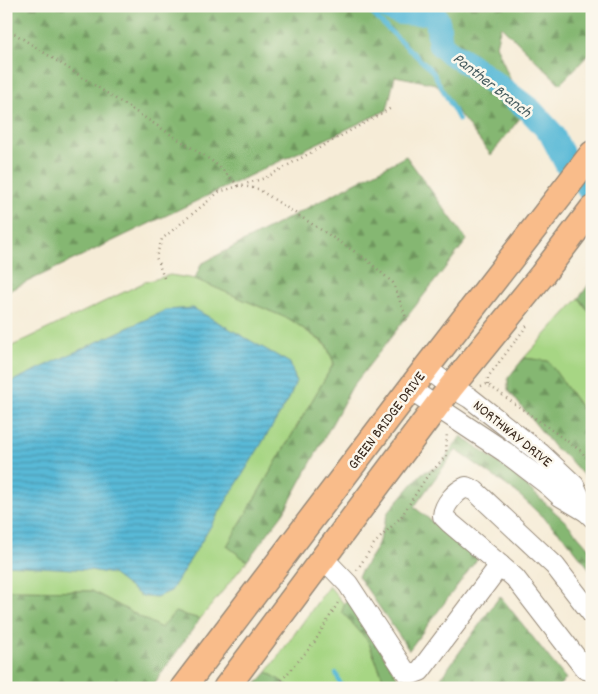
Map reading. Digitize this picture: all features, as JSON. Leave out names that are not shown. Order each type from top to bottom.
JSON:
[{"type":"main road","name":"GREEN BRIDGE DRIVE","points":[[183,688],[426,368],[592,154]]},
{"type":"main road","points":[[226,688],[323,558],[453,402],[542,275],[592,209]]},
{"type":"street","name":"NORTHWAY DRIVE","points":[[426,368],[453,402]]},
{"type":"street","name":"NORTHWAY DRIVE","points":[[410,389],[453,402],[540,453],[574,485],[590,515]]},
{"type":"street","points":[[592,614],[555,566],[528,539],[475,491],[466,487],[459,490],[444,510],[443,516],[516,578],[585,670],[592,671]]},
{"type":"street","points":[[323,558],[348,584],[405,671],[412,674],[420,671],[500,565]]},
{"type":"path","points":[[6,28],[215,163],[238,185],[258,189],[366,260],[393,283],[407,320]]},
{"type":"path","points":[[164,278],[156,257],[162,240],[219,192],[265,178],[393,107]]},
{"type":"path","points":[[275,688],[314,644],[348,584],[374,544],[401,517],[426,478],[446,456],[447,430],[453,402],[487,384],[581,451],[592,464]]},
{"type":"green space","points":[[6,6],[592,6],[592,51],[560,84],[501,26],[496,45],[524,113],[491,155],[436,84],[395,76],[387,110],[6,292]]},
{"type":"green space","points":[[406,156],[467,240],[352,387],[284,512],[247,561],[227,546],[334,363],[326,344],[291,320],[195,279],[201,264]]},
{"type":"green space","points":[[170,275],[195,279],[291,320],[326,345],[334,363],[227,546],[247,561],[200,619],[175,612],[161,628],[92,591],[6,590],[6,349],[145,282]]},
{"type":"green space","points":[[592,280],[592,316],[579,298]]},
{"type":"green space","points":[[579,298],[592,316],[592,423],[548,361],[524,358]]},
{"type":"green space","points":[[524,358],[548,361],[592,423],[592,485],[569,459],[555,448],[508,390],[508,378]]},
{"type":"green space","points":[[461,436],[511,472],[567,523],[592,552],[592,572],[566,539],[516,492],[456,450],[414,507],[478,558],[409,650],[358,576],[377,547],[388,512],[422,473],[440,466]]},
{"type":"green space","points":[[329,586],[344,604],[368,641],[387,688],[292,688],[267,672]]},
{"type":"green space","points":[[6,590],[92,591],[161,628],[175,612],[200,619],[151,688],[6,688]]},
{"type":"green space","points":[[500,596],[566,679],[557,688],[430,688],[438,682]]},
{"type":"green space","points":[[348,598],[404,688],[387,688],[368,641],[342,612]]},
{"type":"green space","points":[[267,672],[292,688],[253,688]]},
{"type":"water","points":[[193,308],[290,363],[296,381],[289,399],[171,591],[157,597],[141,596],[112,574],[90,570],[6,565],[6,384],[166,310]]},
{"type":"waterway","points":[[364,6],[433,72],[459,120]]},
{"type":"waterway","name":"Panther Branch","points":[[385,6],[402,13],[433,11],[438,23],[440,44],[530,110],[551,133],[568,166],[592,193]]},
{"type":"waterway","points":[[336,673],[342,688]]}]
